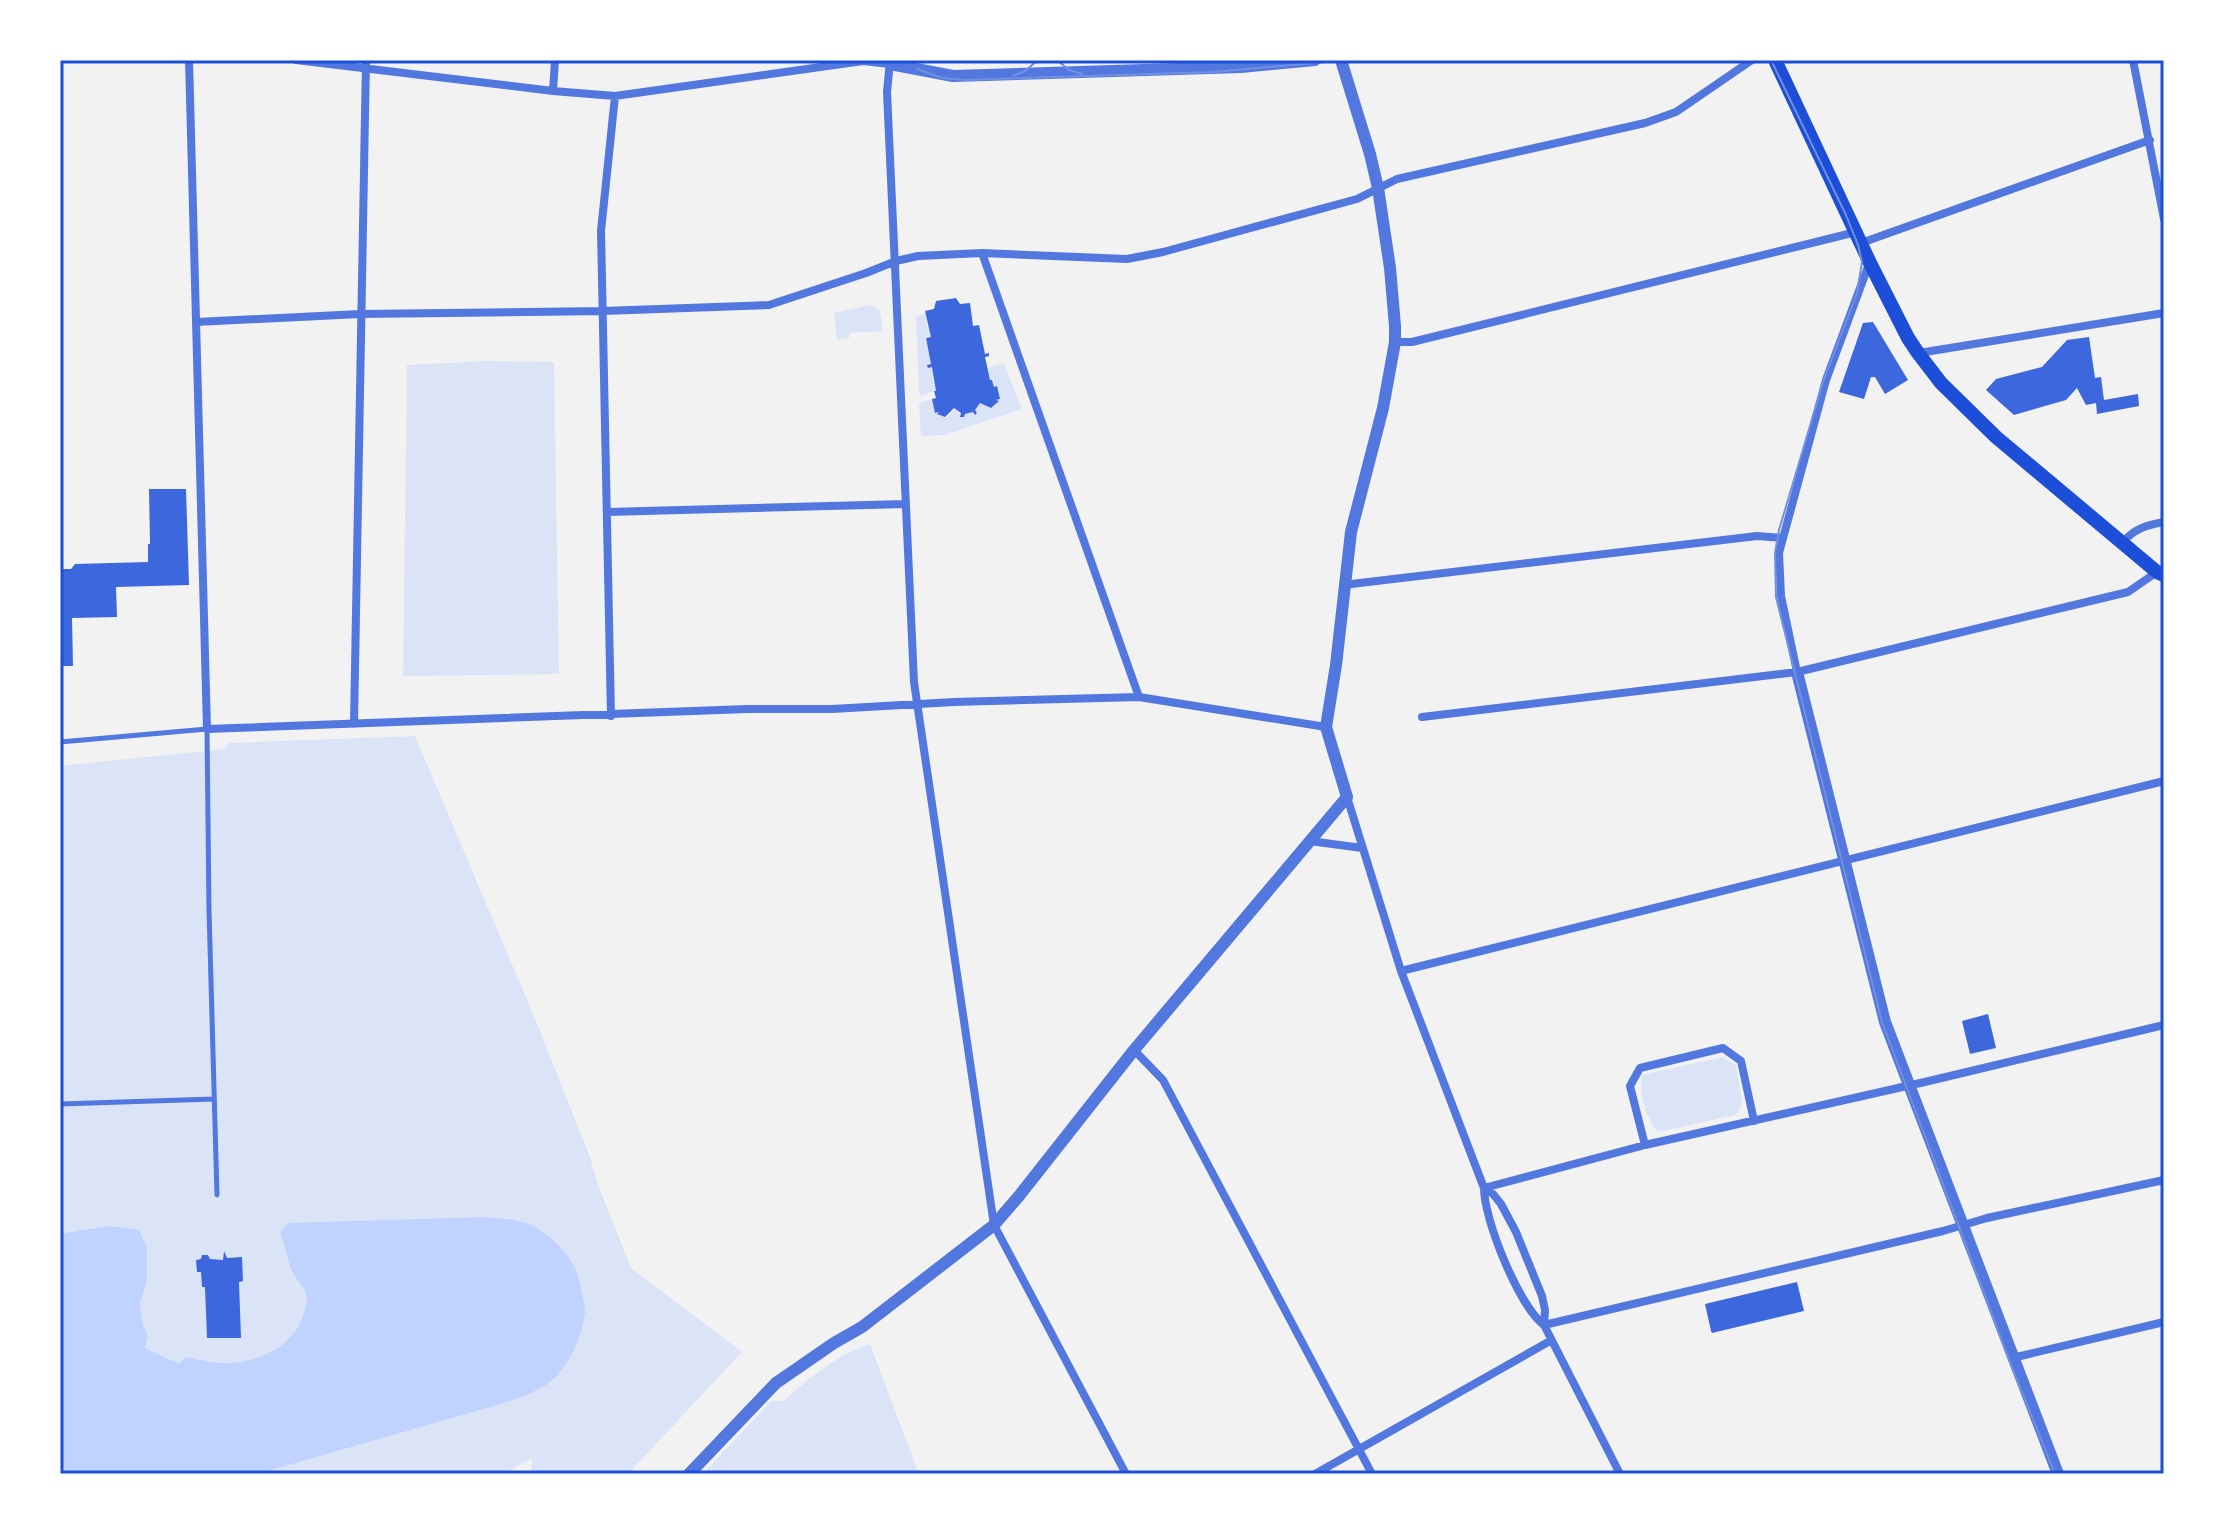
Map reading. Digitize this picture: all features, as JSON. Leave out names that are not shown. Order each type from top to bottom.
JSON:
[{"type":"main road","points":[[1775,60],[1870,263],[1918,353],[1941,383],[1996,437],[2160,573],[2164,587]]},
{"type":"street","points":[[189,60],[207,729],[1139,697],[1326,727]]},
{"type":"street","points":[[296,60],[366,64],[553,91],[615,96],[863,61],[913,63],[953,76],[1241,67],[1315,60]]},
{"type":"street","points":[[553,91],[555,60]]},
{"type":"street","points":[[1041,74],[1044,60]]},
{"type":"street","points":[[1341,60],[1378,188],[1390,268],[1395,342],[1383,408],[1354,514],[1326,727],[1401,971],[1484,1188],[1494,1236],[1538,1321],[1544,1325],[1987,1218],[2164,1180]]},
{"type":"street","points":[[2133,60],[2164,219]]},
{"type":"street","points":[[889,61],[887,92],[914,682],[994,1225],[1126,1474]]},
{"type":"street","points":[[196,322],[360,314],[769,305],[918,256],[982,253],[1127,259],[1357,199],[1397,179],[1645,123],[1676,112],[1748,62]]},
{"type":"street","points":[[354,724],[366,64]]},
{"type":"street","points":[[611,716],[601,231],[615,96]]},
{"type":"street","points":[[1395,342],[1412,342],[1859,238],[2150,140]]},
{"type":"street","points":[[982,253],[1139,697]]},
{"type":"street","points":[[1870,263],[1826,380],[1782,538],[1779,553],[1781,596],[1797,672],[1885,1022],[2058,1474]]},
{"type":"street","points":[[1918,353],[2164,313]]},
{"type":"street","points":[[607,512],[906,504]]},
{"type":"street","points":[[2122,543],[2137,529],[2164,522]]},
{"type":"street","points":[[1343,585],[1757,536],[1782,538]]},
{"type":"street","points":[[1422,717],[1797,672],[2128,592],[2160,573]]},
{"type":"street","points":[[1401,971],[2164,781]]},
{"type":"street","points":[[689,1474],[776,1383],[862,1327],[994,1225],[1134,1050],[1347,797]]},
{"type":"street","points":[[1310,841],[1362,848]]},
{"type":"street","points":[[1484,1188],[1645,1145],[2164,1025]]},
{"type":"street","points":[[1645,1145],[1630,1086],[1640,1068],[1723,1048],[1741,1061],[1754,1121]]},
{"type":"street","points":[[1134,1050],[1163,1080],[1372,1474]]},
{"type":"street","points":[[1484,1188],[1501,1204],[1516,1232],[1542,1296],[1544,1325],[1550,1341],[1620,1474]]},
{"type":"street","points":[[2012,1358],[2164,1322]]},
{"type":"street","points":[[1315,1474],[1550,1341]]},
{"type":"lane","points":[[60,742],[207,729],[217,1195]]},
{"type":"lane","points":[[60,1104],[214,1099]]},
{"type":"shaded area","points":[[871,305],[880,311],[883,331],[850,333],[849,338],[837,340],[834,313]]},
{"type":"shaded area","points":[[926,314],[931,337],[926,335],[923,339],[929,351],[926,352],[931,364],[928,368],[932,367],[936,391],[921,395],[916,316]]},
{"type":"shaded area","points":[[485,361],[554,362],[559,674],[403,676],[407,365]]},
{"type":"shaded area","points":[[1004,364],[1022,409],[945,435],[921,436],[921,402],[932,399],[935,412],[945,418],[954,408],[963,417],[973,412],[977,414],[975,410],[980,403],[991,408],[1000,399],[988,369]]},
{"type":"shaded area","points":[[415,736],[536,1021],[631,1268],[742,1352],[628,1474],[531,1474],[532,1458],[504,1474],[60,1474],[60,766],[224,749],[229,743]]},
{"type":"shaded area","points":[[1723,1057],[1736,1065],[1742,1103],[1736,1115],[1658,1132],[1644,1105],[1642,1075]]},
{"type":"shaded area","points":[[870,1344],[919,1474],[703,1474],[771,1401],[784,1401],[824,1368]]},
{"type":"water","points":[[486,1217],[535,1227],[562,1249],[577,1275],[585,1309],[579,1338],[558,1375],[539,1389],[501,1404],[257,1474],[60,1474],[60,1234],[109,1226],[139,1230],[147,1247],[147,1279],[140,1303],[148,1336],[145,1348],[179,1364],[185,1357],[233,1363],[259,1357],[277,1348],[292,1335],[302,1318],[306,1294],[291,1269],[280,1232],[288,1223]]},
{"type":"building","points":[[956,298],[960,304],[970,303],[973,326],[979,325],[985,354],[989,353],[985,357],[990,380],[994,387],[997,386],[1000,399],[991,408],[980,403],[975,415],[973,412],[960,417],[961,413],[954,408],[945,417],[937,414],[939,412],[935,413],[932,399],[936,398],[936,391],[932,367],[928,368],[927,365],[931,364],[926,338],[931,337],[925,311],[934,309],[936,301]]},
{"type":"building","points":[[1873,322],[1908,380],[1885,394],[1875,377],[1871,377],[1864,399],[1839,392],[1863,323]]},
{"type":"building","points":[[2089,337],[2095,378],[2101,377],[2104,400],[2138,394],[2139,406],[2097,414],[2096,403],[2086,405],[2077,388],[2066,400],[2014,415],[1986,390],[1996,379],[2042,367],[2067,340]]},
{"type":"building","points":[[149,489],[186,489],[189,585],[116,587],[117,617],[72,618],[73,666],[60,666],[60,569],[71,569],[75,564],[148,562]]},
{"type":"building","points":[[1988,1014],[1996,1048],[1970,1054],[1962,1021]]},
{"type":"building","points":[[224,1251],[227,1258],[242,1257],[243,1281],[239,1282],[241,1338],[207,1338],[205,1287],[202,1287],[201,1272],[197,1272],[196,1260],[208,1255],[210,1259],[223,1260]]},
{"type":"building","points":[[1797,1282],[1804,1311],[1712,1333],[1705,1304]]},
{"type":"tram line","points":[[1013,76],[1038,60]]},
{"type":"tram line","points":[[1057,60],[1069,70],[1082,74]]},
{"type":"tram line","points":[[917,69],[942,78],[965,80],[1213,72],[1348,60]]},
{"type":"tram line","points":[[1771,60],[1846,215],[1862,262],[1857,293],[1824,379],[1779,530],[1775,553],[1776,597],[1882,1022],[2055,1474]]}]
